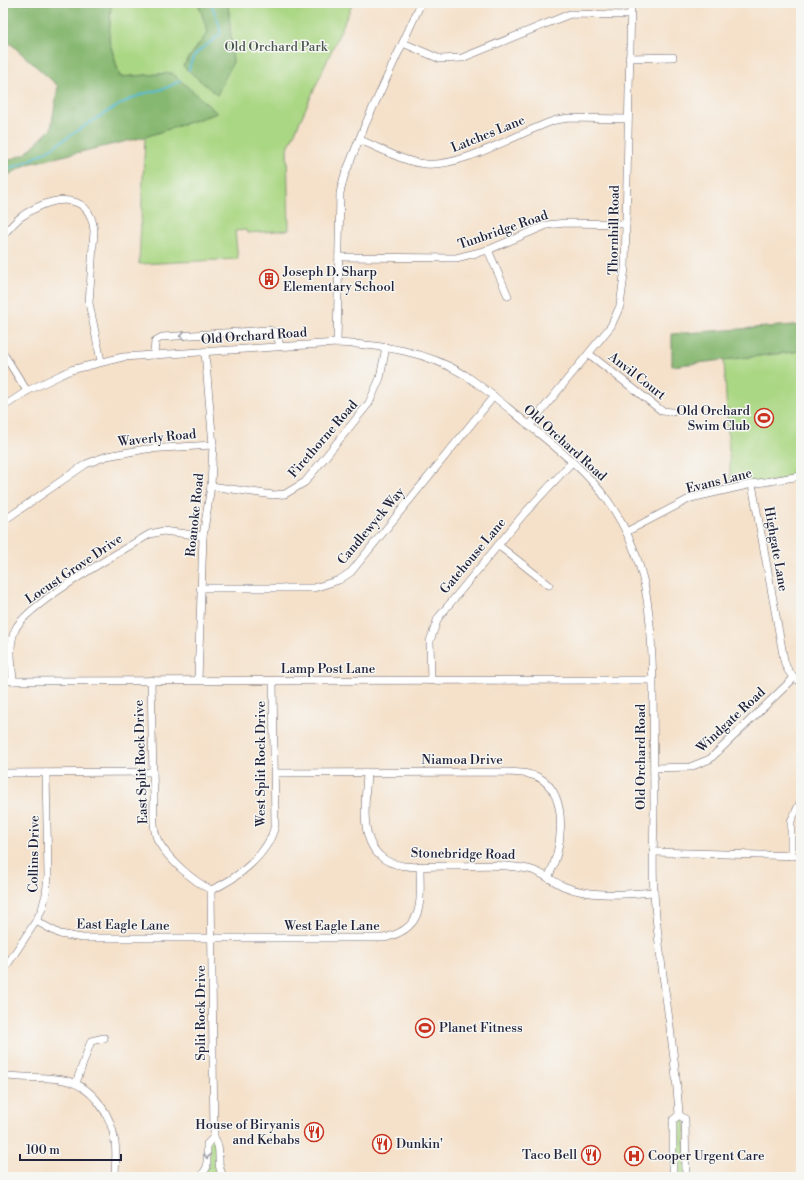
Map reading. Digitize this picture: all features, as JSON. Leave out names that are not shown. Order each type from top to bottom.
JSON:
[{"type":"street","points":[[337,343],[340,193],[345,176],[360,140],[421,3]]},
{"type":"street","name":"Thornhill Road","points":[[529,426],[611,326],[620,306],[625,274],[631,3]]},
{"type":"street","points":[[403,43],[440,59],[462,58],[570,14],[630,15]]},
{"type":"street","points":[[629,58],[673,57]]},
{"type":"street","name":"Latches Lane","points":[[360,140],[411,161],[426,164],[440,164],[460,160],[556,120],[569,118],[628,119]]},
{"type":"street","points":[[3,234],[20,217],[50,202],[72,200],[81,204],[89,212],[94,222],[94,231],[89,303],[101,361]]},
{"type":"street","name":"Tunbridge Road","points":[[339,257],[456,258],[488,250],[547,225],[565,223],[626,224]]},
{"type":"street","points":[[488,250],[508,296]]},
{"type":"street","points":[[154,355],[155,341],[162,337],[268,330],[273,331],[277,335],[280,346]]},
{"type":"street","name":"Old Orchard Road","points":[[3,407],[27,391],[71,370],[101,361],[123,357],[337,343],[386,347],[414,353],[448,366],[466,376],[494,396],[572,462],[600,491],[615,512],[626,532],[637,558],[651,619],[654,768],[654,892],[677,1075],[680,1115],[685,1119],[686,1177]]},
{"type":"street","name":"Firethorne Road","points":[[211,486],[273,495],[285,494],[305,482],[369,403],[380,378],[386,347]]},
{"type":"street","name":"Roanoke Road","points":[[198,680],[203,536],[211,486],[213,445],[205,352]]},
{"type":"street","points":[[3,353],[27,391]]},
{"type":"street","name":"Anvil Court","points":[[589,354],[662,411],[672,412]]},
{"type":"street","name":"Candlewyck Way","points":[[200,588],[314,588],[339,580],[351,572],[494,396]]},
{"type":"street","name":"Waverly Road","points":[[3,521],[86,464],[107,456],[146,449],[213,445]]},
{"type":"street","name":"Gatehouse Lane","points":[[431,681],[430,640],[438,618],[498,545],[572,462]]},
{"type":"street","name":"Evans Lane","points":[[626,532],[691,498],[752,484],[801,476]]},
{"type":"street","name":"Highgate Lane","points":[[752,484],[783,655],[786,667],[794,678]]},
{"type":"street","name":"Locust Grove Drive","points":[[13,681],[11,644],[15,630],[19,622],[36,606],[150,534],[164,531],[203,536]]},
{"type":"street","points":[[498,545],[548,585]]},
{"type":"street","points":[[794,678],[801,682]]},
{"type":"street","name":"Windgate Road","points":[[654,768],[690,767],[710,759],[794,678]]},
{"type":"street","name":"East Split Rock Drive","points":[[151,680],[155,831],[158,840],[166,853],[199,884],[211,890]]},
{"type":"street","name":"Lamp Post Lane","points":[[3,681],[653,680]]},
{"type":"street","name":"West Split Rock Drive","points":[[211,890],[226,884],[250,864],[269,843],[276,825],[273,681]]},
{"type":"street","points":[[3,773],[153,772]]},
{"type":"street","name":"Collins Drive","points":[[3,971],[36,921],[42,909],[48,876],[46,773]]},
{"type":"street","name":"Niamoa Drive","points":[[275,773],[522,773],[533,775],[543,780],[556,796],[559,807],[559,848],[556,862],[548,878]]},
{"type":"street","name":"Stonebridge Road","points":[[367,773],[366,828],[372,847],[378,854],[396,865],[510,866],[530,869],[564,886],[590,893],[612,894],[654,892]]},
{"type":"street","points":[[791,856],[791,821],[801,801]]},
{"type":"street","points":[[653,852],[801,856]]},
{"type":"street","name":"West Eagle Lane","points":[[212,938],[384,938],[398,935],[408,928],[415,920],[420,909],[420,866]]},
{"type":"street","name":"Split Rock Drive","points":[[211,890],[214,1137],[219,1144],[219,1167],[224,1177]]},
{"type":"street","name":"East Eagle Lane","points":[[36,921],[60,934],[72,937],[212,938]]},
{"type":"street","points":[[76,1083],[91,1041],[104,1038]]},
{"type":"street","points":[[3,1075],[50,1078],[76,1083],[96,1100],[109,1120],[116,1145],[114,1177]]},
{"type":"street","name":"Old Orchard Road","points":[[673,1177],[674,1120],[680,1115]]},
{"type":"street","name":"Split Rock Drive","points":[[202,1177],[207,1166],[207,1144],[214,1137]]},
{"type":"green space","points":[[3,3],[111,3],[109,40],[120,77],[172,73],[217,113],[145,137],[28,164],[3,178],[3,162],[25,154],[51,129],[58,86],[3,37]]},
{"type":"green space","name":"Old Orchard Park","points":[[111,3],[198,3],[208,32],[183,66],[233,62],[228,3],[353,3],[287,150],[289,230],[247,233],[246,230],[235,231],[238,259],[139,264],[145,137],[217,113],[172,73],[120,77],[109,40]]},
{"type":"green space","points":[[198,3],[228,3],[233,62],[217,95],[183,66],[208,32]]},
{"type":"green space","points":[[794,325],[801,327],[801,351],[672,366],[672,334]]},
{"type":"green space","name":"Old Orchard Swim Club","points":[[801,351],[801,476],[731,489],[724,360]]},
{"type":"green space","points":[[679,1115],[685,1119],[686,1177],[673,1177],[673,1120]]},
{"type":"green space","points":[[214,1137],[224,1177],[201,1177],[204,1174],[207,1144]]},
{"type":"waterway","points":[[189,70],[190,63],[197,53],[220,34],[220,27],[211,3]]},
{"type":"waterway","points":[[3,170],[19,165],[47,151],[126,101],[167,87],[180,80]]},
{"type":"place","name":"Joseph D. Sharp Elementary School","points":[[269,279]]},
{"type":"place","name":"Old Orchard Swim Club","points":[[764,418]]},
{"type":"place","name":"Planet Fitness","points":[[425,1028]]},
{"type":"place","name":"House of Biryanis and Kebabs","points":[[314,1132]]},
{"type":"place","name":"Dunkin'","points":[[382,1144]]},
{"type":"place","name":"Taco Bell","points":[[591,1155]]},
{"type":"place","name":"Cooper Urgent Care","points":[[634,1156]]}]
